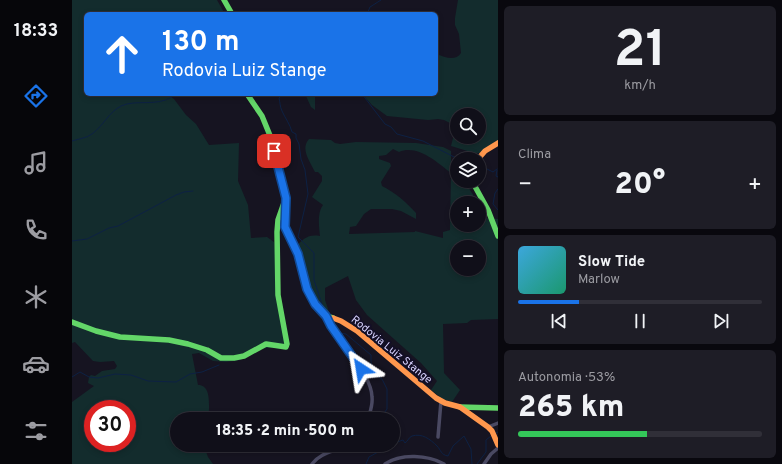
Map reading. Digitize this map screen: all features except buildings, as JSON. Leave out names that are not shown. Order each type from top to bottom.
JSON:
[{"type":"street","points":[[224,0],[231,12]]},
{"type":"street","name":"Rodovia Luiz Stange","points":[[248,96],[268,128],[286,198],[285,222],[287,232],[298,254],[307,289],[315,304],[326,316],[341,321],[357,331],[414,378],[427,391],[441,401],[460,407],[488,426],[492,431],[498,445]]},
{"type":"street","points":[[484,152],[498,143]]},
{"type":"street","points":[[476,188],[485,204],[498,236]]},
{"type":"street","points":[[72,322],[96,331],[120,337],[169,340],[188,344],[202,348],[221,358],[244,356],[266,344],[286,347],[287,344],[278,295],[277,232],[280,214],[286,198]]},
{"type":"street","points":[[326,316],[370,385],[372,392],[372,404],[370,412]]},
{"type":"street","points":[[438,438],[441,401]]},
{"type":"street","points":[[460,407],[498,408]]},
{"type":"street","points":[[488,426],[498,423]]},
{"type":"street","points":[[484,464],[491,454],[498,448]]},
{"type":"street","points":[[312,464],[323,454],[328,452]]},
{"type":"street","points":[[385,464],[401,458],[427,459],[444,464]]},
{"type":"green space","points":[[72,0],[217,0],[224,12],[84,12],[84,96],[170,96],[196,124],[209,145],[239,143],[238,181],[248,205],[251,238],[267,237],[274,242],[286,345],[281,348],[260,349],[241,360],[226,362],[213,361],[199,353],[192,354],[198,385],[203,386],[208,393],[209,412],[170,412],[170,452],[206,452],[213,464],[72,464],[72,402],[94,386],[88,383],[91,375],[95,376],[102,371],[115,369],[117,366],[114,361],[93,361],[75,342],[72,343]]},
{"type":"green space","points":[[458,0],[498,0],[498,146],[483,152],[471,152],[451,146],[452,144],[486,144],[486,108],[450,108],[450,123],[438,119],[428,120],[387,116],[372,105],[364,96],[438,96],[438,55],[453,58],[459,56],[461,53],[459,34],[455,25]]},
{"type":"green space","points":[[306,96],[315,96],[315,110],[311,107]]},
{"type":"green space","points":[[309,139],[331,140],[340,144],[356,142],[416,143],[443,147],[451,151],[450,172],[433,159],[413,150],[399,152],[393,149],[386,155],[379,156],[379,159],[390,163],[391,166],[381,182],[382,186],[408,205],[416,213],[416,219],[401,211],[392,209],[371,209],[364,214],[356,226],[350,227],[349,234],[415,231],[443,238],[443,232],[450,230],[450,232],[486,232],[486,218],[498,219],[498,319],[471,320],[467,323],[443,324],[444,373],[460,390],[452,402],[443,399],[431,390],[437,381],[421,363],[367,315],[356,300],[348,276],[325,288],[325,300],[330,319],[316,307],[294,248],[309,237],[320,236],[319,216],[323,205],[312,197],[322,181],[322,176],[318,172],[315,172],[305,147]]},
{"type":"green space","points":[[451,188],[469,188],[474,196],[451,196]]},
{"type":"waterway","points":[[368,12],[370,7],[381,0]]},
{"type":"waterway","points":[[281,96],[279,98],[283,114],[292,132],[296,134],[299,144],[301,159],[305,170],[308,194],[298,237],[314,253],[314,280],[323,307],[327,313]]},
{"type":"waterway","points":[[364,96],[385,124],[391,127],[397,134],[423,141],[450,155]]},
{"type":"waterway","points":[[72,141],[92,134],[113,112],[121,106],[133,103],[159,102],[172,97]]},
{"type":"waterway","points":[[486,168],[493,172],[497,169]]},
{"type":"waterway","points":[[497,170],[496,176],[498,177]]},
{"type":"waterway","points":[[498,189],[495,193],[493,204],[498,210]]},
{"type":"waterway","points":[[72,241],[87,239],[109,228],[118,226],[176,195],[193,191]]},
{"type":"waterway","points":[[330,320],[339,333],[346,334],[371,355],[371,362],[375,375],[382,379],[387,389],[387,409],[385,412]]},
{"type":"waterway","points":[[72,377],[80,372],[89,377],[98,378],[115,374],[131,375],[148,381],[176,382],[190,374],[202,372],[219,365]]},
{"type":"waterway","points":[[400,441],[403,440],[405,443],[411,437],[419,435],[429,439],[442,453],[448,456],[453,446],[464,436],[471,449],[472,464]]},
{"type":"waterway","points":[[477,464],[486,452],[486,440],[491,436]]},
{"type":"waterway","points":[[366,464],[369,457],[378,452]]},
{"type":"traffic: fast","points":[[224,0],[231,12]]},
{"type":"traffic: fast","points":[[248,96],[262,116],[271,138],[286,199],[285,227],[297,255],[307,289],[315,304],[326,316],[333,318]]},
{"type":"traffic: fast","points":[[476,188],[488,210],[498,236]]},
{"type":"traffic: fast","points":[[72,322],[96,331],[120,337],[169,340],[188,344],[207,350],[221,358],[244,356],[266,344],[286,347],[287,344],[278,295],[277,232],[278,220],[285,200]]},
{"type":"traffic: fast","points":[[460,407],[498,408]]},
{"type":"traffic: slow","points":[[484,152],[498,143]]},
{"type":"traffic: slow","points":[[333,318],[357,331],[436,398],[445,403],[460,407],[488,427],[492,431],[498,445]]},
{"type":"route","points":[[274,151],[286,198],[285,227],[298,254],[304,282],[315,304],[326,316],[327,320],[361,369]]}]
